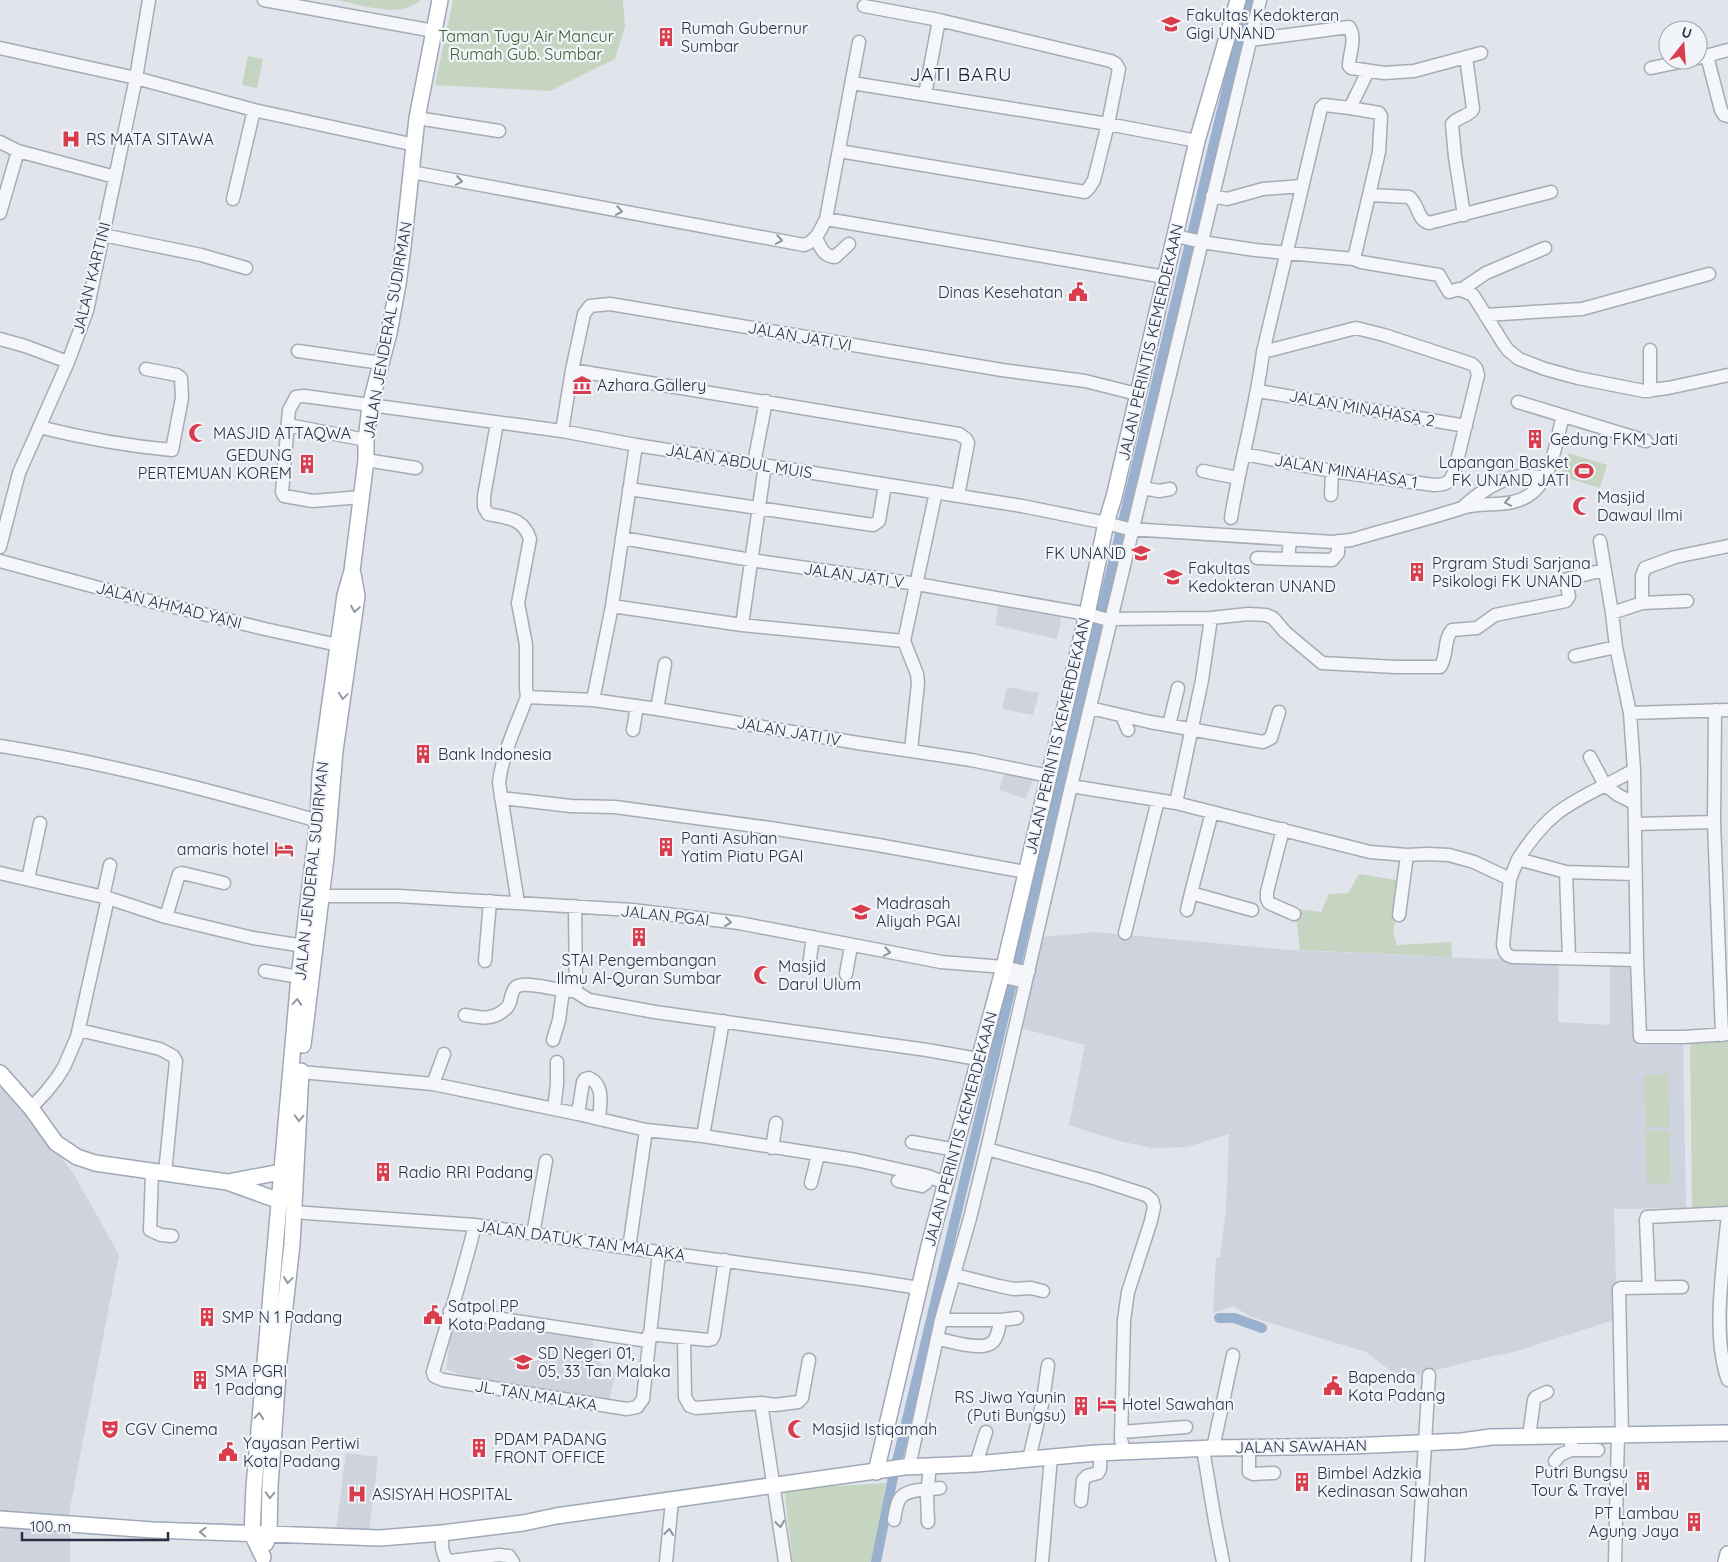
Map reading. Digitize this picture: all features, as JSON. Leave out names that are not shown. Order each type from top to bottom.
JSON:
[{"type":"main road","name":"JALAN JENDERAL SUDIRMAN","points":[[252,1534],[257,1437],[299,977],[318,821],[321,766],[344,646],[344,595],[352,571],[362,497],[370,406],[389,333],[398,284],[404,247],[417,118],[440,0]]},
{"type":"main road","name":"JALAN PERINTIS KEMERDEKAAN","points":[[878,1472],[919,1288],[978,1059],[1014,974],[1025,872],[1049,776],[1099,617],[1109,524],[1137,394],[1165,277],[1179,236],[1197,141],[1238,0]]},
{"type":"main road","points":[[263,1559],[269,1534],[279,1360],[292,1244],[301,1072],[322,896],[344,646]]},
{"type":"main road","points":[[0,1072],[31,1108],[56,1143],[76,1157],[95,1163],[227,1182],[280,1201]]},
{"type":"main road","points":[[227,1182],[281,1172]]},
{"type":"main road","name":"JALAN SAWAHAN","points":[[269,1534],[380,1538],[442,1533],[906,1467],[976,1464],[1100,1453],[1208,1448],[1351,1446],[1426,1441],[1462,1441],[1491,1437],[1529,1437],[1571,1443],[1620,1434],[1728,1433]]},
{"type":"main road","points":[[0,1519],[154,1530],[269,1534]]},
{"type":"main road","points":[[252,1534],[263,1559]]},
{"type":"main road","points":[[1726,1562],[1728,1554]]},
{"type":"street","name":"JALAN KARTINI","points":[[0,547],[19,473],[68,362],[86,311],[136,78],[149,0]]},
{"type":"street","points":[[264,0],[434,31]]},
{"type":"street","points":[[906,1467],[942,1320],[988,1149],[1014,974],[1071,786],[1090,708],[1099,617],[1131,530],[1143,488],[1200,242],[1250,40],[1262,0]]},
{"type":"street","points":[[839,150],[1084,192],[1094,180],[1108,124],[1118,69],[1116,64],[938,20],[864,6]]},
{"type":"street","points":[[925,94],[938,20]]},
{"type":"street","points":[[1250,40],[1349,26],[1353,38],[1348,66],[1368,71],[1397,73],[1414,71],[1481,53]]},
{"type":"street","points":[[411,172],[804,244],[810,243],[816,238],[826,219],[859,42]]},
{"type":"street","points":[[0,48],[136,78],[254,110],[414,146]]},
{"type":"street","points":[[1708,55],[1728,50]]},
{"type":"street","points":[[1464,215],[1452,124],[1457,119],[1471,113],[1473,109],[1466,57]]},
{"type":"street","points":[[1651,68],[1658,67]]},
{"type":"street","points":[[1707,70],[1721,110],[1728,116]]},
{"type":"street","points":[[1350,108],[1368,71]]},
{"type":"street","points":[[852,83],[1108,124],[1197,141]]},
{"type":"street","points":[[1232,518],[1238,478],[1258,391],[1263,352],[1288,253],[1301,186],[1322,106],[1324,105],[1379,113],[1381,116],[1379,152],[1354,259]]},
{"type":"street","points":[[234,199],[254,110]]},
{"type":"street","points":[[417,118],[499,131]]},
{"type":"street","points":[[0,142],[18,151],[115,177]]},
{"type":"street","points":[[0,213],[18,151]]},
{"type":"street","points":[[1212,196],[1227,198],[1263,189],[1301,186]]},
{"type":"street","points":[[1370,195],[1409,197],[1413,200],[1421,218],[1429,223],[1551,192]]},
{"type":"street","points":[[826,219],[1165,277]]},
{"type":"street","points":[[103,234],[200,255],[246,268]]},
{"type":"street","points":[[1179,236],[1200,242],[1255,250],[1354,259],[1439,275],[1449,292],[1461,290],[1486,274],[1545,248]]},
{"type":"street","points":[[816,238],[824,253],[829,256],[835,257],[849,244]]},
{"type":"street","points":[[1485,315],[1582,309],[1709,274]]},
{"type":"street","points":[[1461,290],[1472,295],[1508,350],[1519,359],[1578,378],[1644,391],[1668,388],[1728,375]]},
{"type":"street","name":"JALAN JATI VI","points":[[562,431],[584,314],[590,306],[610,304],[1002,370],[1085,382],[1137,394]]},
{"type":"street","points":[[1263,352],[1356,328],[1384,335],[1472,364],[1476,368],[1478,375],[1466,426]]},
{"type":"street","points":[[0,339],[68,362]]},
{"type":"street","points":[[1650,350],[1650,390]]},
{"type":"street","points":[[298,351],[381,363]]},
{"type":"street","points":[[39,427],[112,443],[172,450],[182,398],[181,378],[177,375],[146,369]]},
{"type":"street","points":[[572,370],[959,434],[968,443],[958,496]]},
{"type":"street","name":"JALAN MINAHASA 2","points":[[1258,391],[1466,426]]},
{"type":"street","name":"JALAN ABDUL MUIS","points":[[288,426],[289,410],[296,397],[304,396],[562,431],[636,445],[1022,506],[1131,530],[1338,542],[1351,540],[1462,508]]},
{"type":"street","points":[[742,625],[759,508],[759,464],[766,401]]},
{"type":"street","points":[[1518,402],[1646,441]]},
{"type":"street","points":[[1462,508],[1520,500],[1532,494],[1545,477],[1563,416]]},
{"type":"street","points":[[498,423],[484,496],[484,507],[488,514],[511,517],[527,529],[530,539],[518,603],[526,644],[526,688],[528,697],[500,775],[499,783],[518,903]]},
{"type":"street","points":[[362,497],[313,501],[284,496],[281,489],[288,426],[366,440]]},
{"type":"street","name":"JALAN MINAHASA 1","points":[[1244,454],[1332,471],[1444,485],[1450,482],[1453,475],[1466,426]]},
{"type":"street","points":[[593,700],[612,606],[636,445]]},
{"type":"street","points":[[366,460],[416,468]]},
{"type":"street","points":[[1331,495],[1332,471]]},
{"type":"street","points":[[1203,472],[1238,478]]},
{"type":"street","points":[[1462,508],[1475,496],[1505,480],[1521,476],[1545,477]]},
{"type":"street","points":[[629,489],[873,525],[879,521],[885,484]]},
{"type":"street","points":[[1143,488],[1159,491],[1170,489]]},
{"type":"street","points":[[911,750],[918,683],[917,674],[904,641],[936,492]]},
{"type":"street","name":"JALAN JATI V","points":[[622,538],[751,560],[917,584],[1099,617],[1211,618],[1248,614],[1266,615],[1273,618],[1285,632],[1322,663],[1437,668],[1443,663],[1448,636],[1452,630],[1477,628],[1495,615],[1566,601],[1569,596],[1567,579],[1604,570]]},
{"type":"street","points":[[1288,559],[1290,540]]},
{"type":"street","points":[[1600,541],[1616,646],[1630,713],[1634,770],[1640,1037],[1684,1038],[1725,1034],[1722,876],[1714,822],[1715,710]]},
{"type":"street","points":[[1257,558],[1332,560],[1338,553],[1338,542]]},
{"type":"street","points":[[1642,603],[1642,576],[1645,568],[1674,557],[1728,546]]},
{"type":"street","name":"JALAN AHMAD YANI","points":[[0,561],[125,595],[344,646]]},
{"type":"street","points":[[1612,613],[1642,603],[1687,602]]},
{"type":"street","points":[[612,606],[742,625],[904,641]]},
{"type":"street","points":[[1176,803],[1202,680],[1211,618]]},
{"type":"street","points":[[1575,656],[1616,646]]},
{"type":"street","points":[[657,709],[665,664]]},
{"type":"street","points":[[1169,725],[1178,688]]},
{"type":"street","name":"JALAN JATI IV","points":[[528,697],[593,700],[638,706],[971,760],[1049,776]]},
{"type":"street","points":[[633,730],[638,706]]},
{"type":"street","points":[[1090,708],[1122,716],[1263,742],[1271,738],[1279,712]]},
{"type":"street","points":[[1630,713],[1728,710]]},
{"type":"street","points":[[1122,716],[1128,730]]},
{"type":"street","points":[[0,746],[52,754],[226,795],[318,821]]},
{"type":"street","points":[[1590,757],[1605,785],[1618,795],[1634,802]]},
{"type":"street","points":[[1634,770],[1580,798],[1555,815],[1532,838],[1518,859],[1510,879],[1504,944],[1505,953],[1513,957],[1637,960]]},
{"type":"street","points":[[1071,786],[1176,803],[1283,828],[1357,849],[1407,855],[1449,855],[1474,862],[1510,879]]},
{"type":"street","points":[[501,798],[572,806],[615,807],[770,828],[878,845],[1025,872]]},
{"type":"street","points":[[1125,934],[1158,800]]},
{"type":"street","points":[[1187,910],[1212,812]]},
{"type":"street","points":[[1635,824],[1714,822]]},
{"type":"street","points":[[28,879],[40,823]]},
{"type":"street","points":[[1283,828],[1267,892],[1267,899],[1269,903],[1294,914]]},
{"type":"street","points":[[1399,915],[1407,855]]},
{"type":"street","points":[[1518,859],[1566,872],[1635,874]]},
{"type":"street","points":[[31,1108],[46,1092],[64,1067],[79,1030],[110,866]]},
{"type":"street","points":[[1566,872],[1569,958]]},
{"type":"street","points":[[0,873],[105,898],[166,917],[253,938],[304,946]]},
{"type":"street","points":[[166,917],[179,874],[182,873],[224,883]]},
{"type":"street","points":[[1191,893],[1252,910]]},
{"type":"street","name":"JALAN PGAI","points":[[322,896],[398,896],[632,910],[738,923],[851,946],[1014,974]]},
{"type":"street","points":[[484,962],[490,901]]},
{"type":"street","points":[[575,906],[576,992]]},
{"type":"street","points":[[808,966],[813,937]]},
{"type":"street","points":[[846,974],[851,946]]},
{"type":"street","points":[[265,971],[299,977]]},
{"type":"street","points":[[465,1015],[493,1017],[509,1006],[514,988],[527,984],[576,992],[589,1000],[655,1012],[978,1059]]},
{"type":"street","points":[[553,1040],[559,1020],[563,990]]},
{"type":"street","points":[[703,1136],[723,1021]]},
{"type":"street","points":[[79,1030],[160,1049],[173,1056],[176,1061],[150,1230],[161,1235],[172,1236]]},
{"type":"street","points":[[434,1081],[444,1054]]},
{"type":"street","points":[[554,1109],[557,1062]]},
{"type":"street","points":[[301,1072],[464,1083]]},
{"type":"street","points":[[578,1114],[583,1082],[589,1078],[600,1089],[599,1119]]},
{"type":"street","points":[[434,1081],[646,1130],[703,1136],[856,1160],[928,1176],[947,1184]]},
{"type":"street","points":[[772,1148],[776,1123]]},
{"type":"street","points":[[629,1248],[646,1130]]},
{"type":"street","points":[[912,1142],[956,1150]]},
{"type":"street","points":[[988,1149],[1097,1179],[1146,1195],[1152,1200],[1154,1207],[1151,1221],[1128,1292],[1124,1320],[1121,1432],[1125,1452]]},
{"type":"street","points":[[811,1183],[818,1155]]},
{"type":"street","points":[[533,1234],[546,1161]]},
{"type":"street","points":[[898,1181],[922,1186],[926,1183],[928,1176]]},
{"type":"street","name":"JALAN DATUK TAN MALAKA","points":[[293,1212],[475,1225],[919,1288]]},
{"type":"street","points":[[1649,1287],[1647,1217],[1728,1213],[1724,1319],[1719,1341],[1728,1380]]},
{"type":"street","name":"JL. TAN MALAKA","points":[[475,1225],[433,1372],[434,1376],[443,1380],[469,1385],[633,1409],[637,1408],[643,1399],[659,1252]]},
{"type":"street","points":[[450,1311],[649,1337],[708,1340],[713,1337],[725,1260]]},
{"type":"street","points":[[955,1275],[1014,1289],[1031,1288],[1043,1291]]},
{"type":"street","points":[[1615,1562],[1620,1434],[1618,1290],[1621,1288],[1682,1287]]},
{"type":"street","points":[[942,1320],[1001,1320],[1017,1318]]},
{"type":"street","points":[[938,1339],[985,1347],[995,1340],[1001,1320]]},
{"type":"street","points":[[684,1338],[685,1397],[690,1406],[696,1408],[761,1403],[775,1405],[800,1401],[809,1360]]},
{"type":"street","points":[[1223,1562],[1208,1448],[1232,1355]]},
{"type":"street","points":[[1029,1459],[1043,1400],[1048,1366]]},
{"type":"street","points":[[1418,1562],[1429,1375]]},
{"type":"street","points":[[1529,1437],[1534,1400],[1546,1392]]},
{"type":"street","points":[[761,1403],[785,1562]]},
{"type":"street","points":[[1121,1432],[1186,1427]]},
{"type":"street","points":[[976,1464],[986,1432]]},
{"type":"street","points":[[1555,1461],[1571,1443],[1598,1450]]},
{"type":"street","points":[[1249,1447],[1249,1472],[1253,1474],[1274,1473]]},
{"type":"street","points":[[1081,1501],[1083,1480],[1087,1476],[1098,1473],[1100,1469],[1100,1453]]},
{"type":"street","points":[[1042,1562],[1051,1457]]},
{"type":"street","points":[[928,1522],[934,1489],[930,1465]]},
{"type":"street","points":[[894,1520],[898,1501],[903,1495],[910,1492],[934,1489]]},
{"type":"street","points":[[666,1562],[672,1501]]},
{"type":"street","points":[[442,1533],[442,1548],[444,1558],[447,1560],[480,1559],[506,1555],[511,1558],[512,1562]]},
{"type":"shaded area","points":[[999,602],[1062,615],[1057,639],[995,625]]},
{"type":"shaded area","points":[[1007,687],[1039,693],[1033,715],[1002,709]]},
{"type":"shaded area","points":[[1006,768],[1033,779],[1026,799],[999,790]]},
{"type":"shaded area","points":[[1095,932],[1288,950],[1559,962],[1558,1022],[1610,1025],[1610,962],[1635,962],[1638,1046],[1683,1045],[1686,1208],[1614,1209],[1617,1319],[1514,1352],[1401,1379],[1366,1352],[1251,1317],[1233,1306],[1213,1313],[1216,1257],[1220,1257],[1226,1210],[1229,1134],[1187,1147],[1152,1148],[1115,1140],[1069,1125],[1085,1045],[1020,1028],[1043,937]]},
{"type":"shaded area","points":[[0,1082],[20,1100],[75,1176],[119,1255],[70,1508],[70,1562],[0,1562]]},
{"type":"shaded area","name":"SD Negeri 01, 05, 33 Tan Malaka","points":[[453,1317],[593,1337],[593,1357],[605,1367],[616,1372],[609,1401],[462,1375],[446,1369]]},
{"type":"shaded area","name":"ASISYAH HOSPITAL","points":[[346,1453],[378,1457],[369,1533],[336,1531]]},
{"type":"green space","points":[[337,0],[421,0],[413,6],[392,10]]},
{"type":"green space","name":"Taman Tugu Air Mancur Rumah Gub. Sumbar","points":[[453,0],[623,0],[625,27],[615,59],[550,91],[435,85]]},
{"type":"green space","points":[[248,56],[263,59],[257,88],[242,85]]},
{"type":"green space","name":"Lapangan Basket FK UNAND JATI","points":[[1568,453],[1607,465],[1600,488],[1561,476]]},
{"type":"green space","points":[[1359,874],[1402,881],[1393,933],[1397,945],[1451,942],[1452,957],[1300,950],[1295,909],[1321,912],[1329,894],[1348,893]]},
{"type":"green space","points":[[1728,1040],[1728,1207],[1692,1208],[1690,1041]]},
{"type":"green space","points":[[1668,1074],[1670,1127],[1646,1127],[1644,1075]]},
{"type":"green space","points":[[1645,1131],[1669,1131],[1671,1183],[1647,1184]]},
{"type":"green space","points":[[886,1483],[872,1562],[793,1562],[784,1489]]},
{"type":"waterway","points":[[876,1562],[892,1482],[1245,14],[1250,0]]},
{"type":"waterway","points":[[1219,1318],[1234,1318],[1262,1328]]},
{"type":"place","name":"Fakultas Kedokteran Gigi UNAND","points":[[1171,24]]},
{"type":"place","name":"Rumah Gubernur Sumbar","points":[[666,37]]},
{"type":"place","name":"RS MATA SITAWA","points":[[71,139]]},
{"type":"place","name":"Dinas Kesehatan","points":[[1078,292]]},
{"type":"place","name":"Azhara Gallery","points":[[582,385]]},
{"type":"place","name":"MASJID ATTAQWA","points":[[198,433]]},
{"type":"place","name":"Gedung FKM Jati","points":[[1535,439]]},
{"type":"place","name":"GEDUNG PERTEMUAN KOREM","points":[[307,464]]},
{"type":"place","name":"Lapangan Basket FK UNAND JATI","points":[[1584,471]]},
{"type":"place","name":"Masjid Dawaul Ilmi","points":[[1582,506]]},
{"type":"place","name":"FK UNAND","points":[[1141,553]]},
{"type":"place","name":"Prgram Studi Sarjana Psikologi FK UNAND","points":[[1417,572]]},
{"type":"place","name":"Fakultas Kedokteran UNAND","points":[[1173,577]]},
{"type":"place","name":"Bank Indonesia","points":[[423,754]]},
{"type":"place","name":"Panti Asuhan Yatim Piatu PGAI","points":[[666,847]]},
{"type":"place","name":"amaris hotel","points":[[284,849]]},
{"type":"place","name":"Madrasah Aliyah PGAI","points":[[861,912]]},
{"type":"place","name":"STAI Pengembangan Ilmu Al-Quran Sumbar","points":[[639,937]]},
{"type":"place","name":"Masjid Darul Ulum","points":[[763,975]]},
{"type":"place","name":"Radio RRI Padang","points":[[383,1172]]},
{"type":"place","name":"Satpol PP Kota Padang","points":[[433,1315]]},
{"type":"place","name":"SMP N 1 Padang","points":[[207,1317]]},
{"type":"place","name":"SD Negeri 01, 05, 33 Tan Malaka","points":[[523,1362]]},
{"type":"place","name":"SMA PGRI 1 Padang","points":[[200,1380]]},
{"type":"place","name":"Bapenda Kota Padang","points":[[1333,1386]]},
{"type":"place","name":"Hotel Sawahan","points":[[1107,1404]]},
{"type":"place","name":"RS Jiwa Yaunin (Puti Bungsu)","points":[[1081,1406]]},
{"type":"place","name":"CGV Cinema","points":[[110,1429]]},
{"type":"place","name":"Masjid Istiqamah","points":[[797,1429]]},
{"type":"place","name":"PDAM PADANG FRONT OFFICE","points":[[479,1448]]},
{"type":"place","name":"Yayasan Pertiwi Kota Padang","points":[[228,1452]]},
{"type":"place","name":"Putri Bungsu Tour & Travel","points":[[1643,1481]]},
{"type":"place","name":"Bimbel Adzkia Kedinasan Sawahan","points":[[1302,1482]]},
{"type":"place","name":"ASISYAH HOSPITAL","points":[[357,1494]]},
{"type":"place","name":"PT Lambau Agung Jaya","points":[[1694,1522]]},
{"type":"district","name":"JATI BARU","points":[[961,74]]}]
